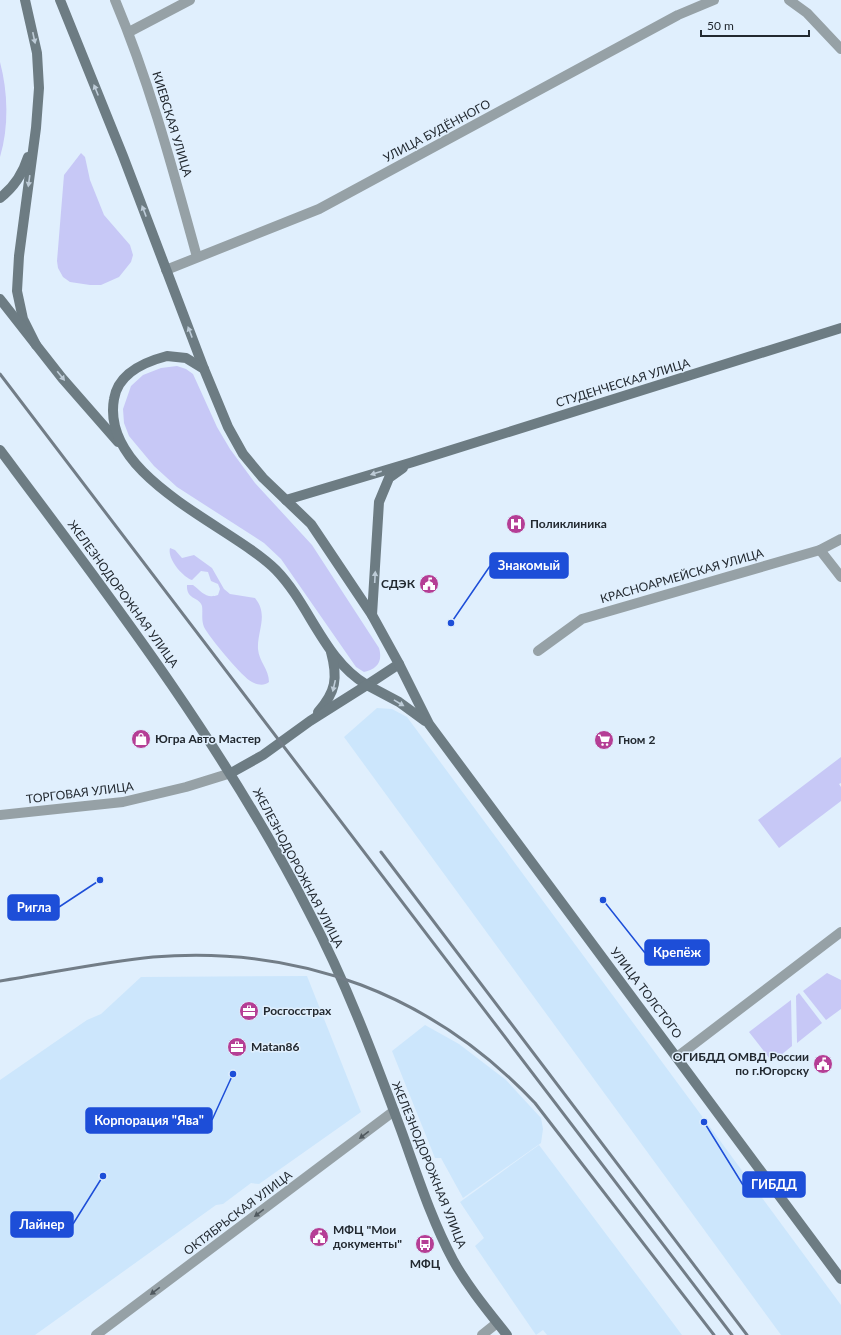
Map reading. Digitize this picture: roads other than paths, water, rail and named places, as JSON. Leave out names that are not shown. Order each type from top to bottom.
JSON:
[{"type":"street","points":[[25,0],[37,53],[39,88],[36,128],[17,275],[23,319],[36,345]]},
{"type":"street","points":[[60,0],[228,427],[243,454],[263,478],[311,524],[372,616],[399,664],[429,724]]},
{"type":"street","name":"КИЕВСКАЯ УЛИЦА","points":[[115,0],[129,32],[168,150],[197,257]]},
{"type":"street","points":[[129,32],[190,0]]},
{"type":"street","name":"УЛИЦА БУДЁННОГО","points":[[166,270],[319,209],[678,15],[714,0]]},
{"type":"street","points":[[789,0],[807,13],[841,49]]},
{"type":"street","points":[[0,198],[14,184],[25,166],[36,128]]},
{"type":"street","points":[[0,299],[36,345],[144,472],[175,499],[247,547],[269,564],[290,588],[330,648],[352,675],[367,686],[399,702],[429,724]]},
{"type":"street","name":"СТУДЕНЧЕСКАЯ УЛИЦА","points":[[413,462],[841,328]]},
{"type":"street","points":[[123,448],[114,420],[113,406],[115,395],[125,377],[145,363],[167,356],[186,358],[204,369]]},
{"type":"street","name":"ЖЕЛЕЗНОДОРОЖНАЯ УЛИЦА","points":[[0,450],[123,615],[231,772],[281,860],[341,978],[394,1112],[430,1210],[448,1252],[463,1277],[507,1335]]},
{"type":"street","points":[[286,500],[413,462]]},
{"type":"street","points":[[372,616],[380,498],[389,478],[398,470],[413,462]]},
{"type":"street","name":"КРАСНОАРМЕЙСКАЯ УЛИЦА","points":[[538,651],[582,618],[820,550],[841,539]]},
{"type":"street","points":[[820,550],[841,577]]},
{"type":"street","points":[[310,722],[327,702],[332,693],[335,669],[330,648]]},
{"type":"street","points":[[231,772],[263,755],[310,722],[399,664]]},
{"type":"street","name":"УЛИЦА ТОЛСТОГО","points":[[429,724],[841,1279]]},
{"type":"street","name":"ТОРГОВАЯ УЛИЦА","points":[[0,814],[123,802],[186,787],[231,772]]},
{"type":"street","points":[[677,1057],[841,932]]},
{"type":"street","name":"ОКТЯБРЬСКАЯ УЛИЦА","points":[[96,1335],[394,1112]]},
{"type":"street","points":[[482,1335],[497,1323]]},
{"type":"railway","points":[[0,374],[732,1335]]},
{"type":"railway","points":[[381,852],[747,1335]]},
{"type":"railway","points":[[0,981],[134,959],[208,955],[261,960],[312,969],[361,985],[408,1006],[453,1033],[495,1065],[535,1103],[714,1335]]},
{"type":"place","name":"Поликлиника","points":[[516,524]]},
{"type":"place","name":"СДЭК","points":[[429,584]]},
{"type":"place","name":"Знакомый","points":[[451,623]]},
{"type":"place","name":"Югра Авто Мастер","points":[[141,739]]},
{"type":"place","name":"Гном 2","points":[[604,740]]},
{"type":"place","name":"Ригла","points":[[100,880]]},
{"type":"place","name":"Крепёж","points":[[603,900]]},
{"type":"place","name":"Росгосстрах","points":[[249,1011]]},
{"type":"place","name":"Matan86","points":[[237,1047]]},
{"type":"place","name":"ОГИБДД ОМВД России по г.Югорску","points":[[823,1064]]},
{"type":"place","name":"Корпорация \"Ява\"","points":[[233,1074]]},
{"type":"place","name":"ГИБДД","points":[[704,1122]]},
{"type":"place","name":"Лайнер","points":[[103,1176]]},
{"type":"place","name":"МФЦ \"Мои документы\"","points":[[319,1237]]},
{"type":"place","name":"МФЦ","points":[[425,1244]]}]
